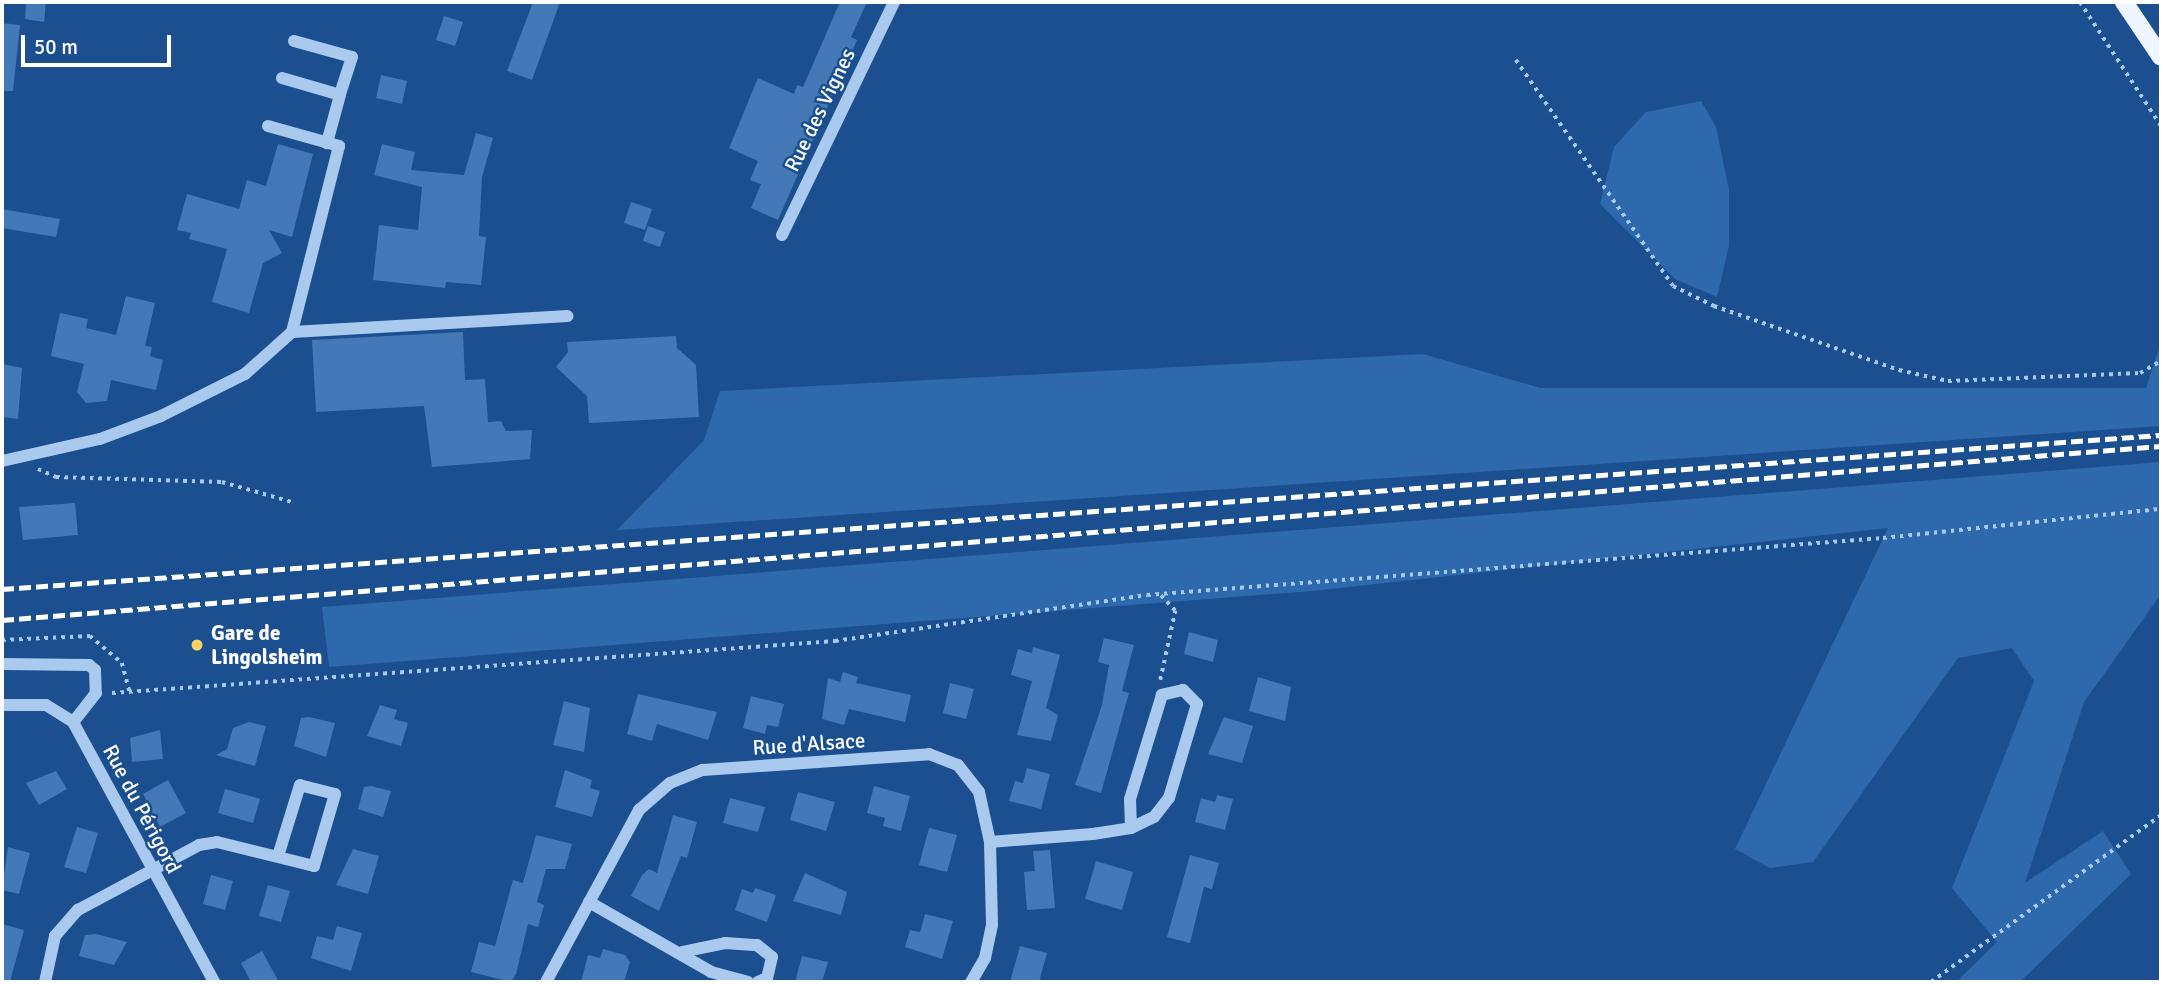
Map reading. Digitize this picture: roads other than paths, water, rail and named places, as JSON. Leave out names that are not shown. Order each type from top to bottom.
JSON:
[{"type":"main road","points":[[2124,2],[2161,57]]},
{"type":"street","name":"Rue des Vignes","points":[[782,235],[894,2]]},
{"type":"street","points":[[294,41],[352,57],[327,143]]},
{"type":"street","points":[[282,78],[340,95]]},
{"type":"street","points":[[2,461],[100,439],[161,416],[245,374],[292,332],[339,146],[268,126]]},
{"type":"street","points":[[292,332],[568,316]]},
{"type":"street","points":[[2,664],[89,665],[95,670],[96,693],[73,723],[46,705],[2,705]]},
{"type":"street","points":[[989,842],[1131,828],[1154,817],[1168,798],[1197,704],[1183,690],[1162,695],[1130,799],[1131,828]]},
{"type":"street","name":"Rue du Périgord","points":[[73,723],[214,982]]},
{"type":"street","name":"Rue d'Alsace","points":[[546,982],[639,810],[670,783],[703,770],[929,754],[958,765],[979,792],[989,842],[992,925],[985,958],[971,982]]},
{"type":"street","points":[[45,982],[55,936],[78,910],[152,869],[217,842],[314,866],[335,794],[300,785],[278,856]]},
{"type":"street","points":[[589,902],[682,952],[710,972],[748,982]]},
{"type":"street","points":[[682,952],[725,943],[757,945],[772,957],[767,978],[758,982]]},
{"type":"railway","points":[[2,589],[2161,435]]},
{"type":"railway","points":[[2,620],[2161,446]]},
{"type":"place","name":"Gare de Lingolsheim","points":[[197,645]]}]
